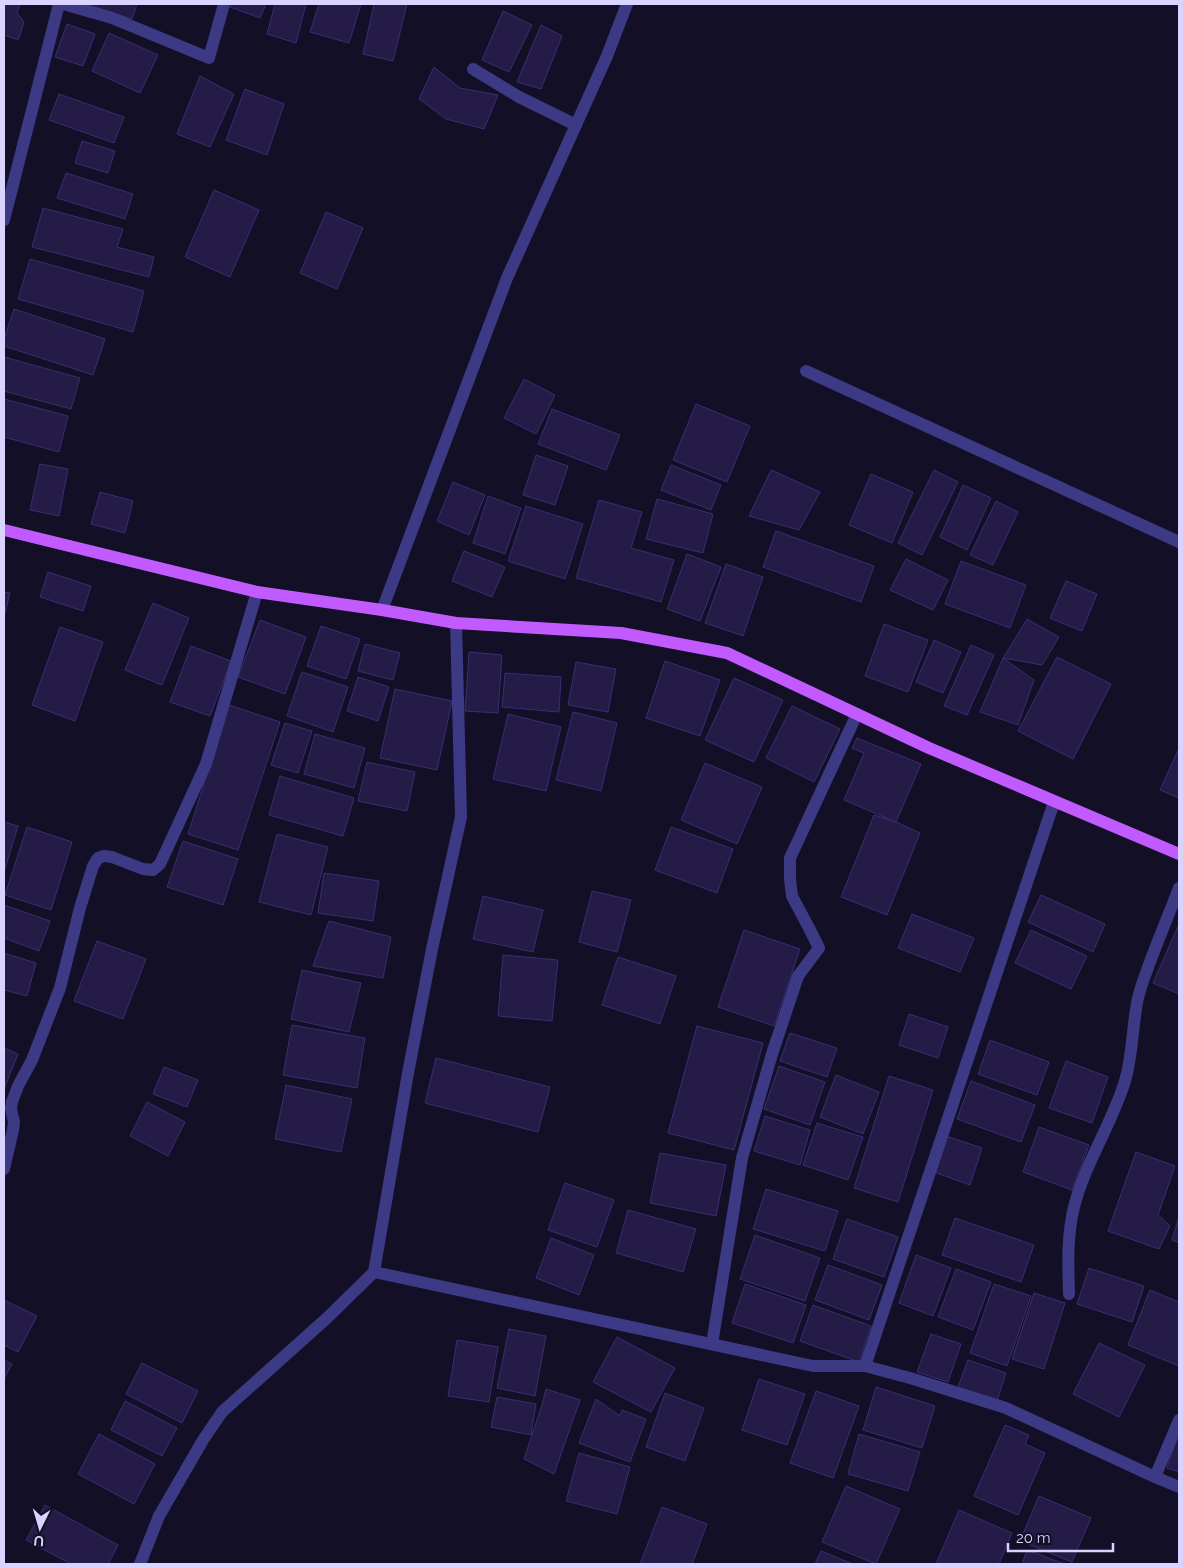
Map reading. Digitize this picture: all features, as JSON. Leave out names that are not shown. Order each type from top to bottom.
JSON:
[{"type":"main road","points":[[4,530],[257,592],[456,623],[621,633],[727,653],[929,748],[1179,854]]},
{"type":"street","points":[[4,220],[59,4]]},
{"type":"street","points":[[63,4],[112,18],[209,58],[224,4]]},
{"type":"street","points":[[382,610],[507,278],[576,125],[627,4]]},
{"type":"street","points":[[473,68],[519,97],[576,125]]},
{"type":"street","points":[[806,371],[1179,542]]},
{"type":"street","points":[[4,1169],[14,1122],[11,1109],[12,1102],[32,1060],[60,988],[80,908],[93,866],[98,858],[104,856],[112,857],[144,869],[153,870],[160,864],[206,764],[257,592]]},
{"type":"street","points":[[140,1564],[159,1516],[203,1440],[222,1412],[327,1318],[374,1272],[408,1073],[430,959],[461,817],[456,623]]},
{"type":"street","points":[[712,1344],[742,1158],[772,1054],[798,976],[819,948],[792,896],[790,858],[857,714]]},
{"type":"street","points":[[865,1366],[1054,802]]},
{"type":"street","points":[[1069,1294],[1070,1227],[1074,1207],[1082,1181],[1116,1107],[1126,1080],[1138,997],[1179,888]]},
{"type":"street","points":[[374,1272],[813,1366],[865,1366],[1006,1408],[1155,1478],[1179,1486]]},
{"type":"street","points":[[1155,1478],[1179,1420]]},
{"type":"building","points":[[4,4],[20,4],[17,13],[24,22],[18,40],[4,35]]},
{"type":"building","points":[[86,4],[137,4],[132,19]]},
{"type":"building","points":[[232,4],[266,4],[260,18],[230,7]]},
{"type":"building","points":[[275,4],[306,4],[296,43],[267,34]]},
{"type":"building","points":[[319,4],[361,4],[349,43],[310,32]]},
{"type":"building","points":[[374,4],[407,4],[393,61],[363,54]]},
{"type":"building","points":[[503,11],[532,25],[509,72],[482,60]]},
{"type":"building","points":[[67,24],[95,34],[83,66],[55,57]]},
{"type":"building","points":[[541,25],[562,36],[541,89],[517,82]]},
{"type":"building","points":[[109,33],[158,55],[140,93],[92,71]]},
{"type":"building","points":[[434,67],[460,88],[498,95],[484,129],[446,119],[419,99]]},
{"type":"building","points":[[200,76],[234,94],[210,147],[177,134]]},
{"type":"building","points":[[245,89],[284,104],[267,155],[226,140]]},
{"type":"building","points":[[59,94],[124,117],[114,143],[49,120]]},
{"type":"building","points":[[82,141],[115,151],[108,173],[75,163]]},
{"type":"building","points":[[66,173],[133,194],[125,219],[57,198]]},
{"type":"building","points":[[214,190],[259,210],[230,277],[185,257]]},
{"type":"building","points":[[43,208],[123,229],[117,247],[154,257],[149,277],[32,247]]},
{"type":"building","points":[[326,212],[363,228],[337,289],[300,273]]},
{"type":"building","points":[[30,259],[144,291],[133,332],[18,299]]},
{"type":"building","points":[[14,309],[105,339],[93,375],[4,346],[4,339]]},
{"type":"building","points":[[4,357],[80,378],[71,409],[4,391]]},
{"type":"building","points":[[524,379],[555,395],[536,434],[504,418]]},
{"type":"building","points":[[4,399],[68,416],[59,452],[4,437]]},
{"type":"building","points":[[696,404],[750,426],[727,482],[673,460]]},
{"type":"building","points":[[552,409],[620,435],[606,470],[538,444]]},
{"type":"building","points":[[536,455],[568,466],[555,505],[523,495]]},
{"type":"building","points":[[40,464],[68,469],[59,516],[30,510]]},
{"type":"building","points":[[671,465],[721,485],[711,510],[661,490]]},
{"type":"building","points":[[771,470],[820,492],[799,530],[749,516]]},
{"type":"building","points":[[934,470],[958,482],[922,555],[898,543]]},
{"type":"building","points":[[871,474],[913,492],[892,543],[849,525]]},
{"type":"building","points":[[453,482],[485,495],[469,535],[437,521]]},
{"type":"building","points":[[963,485],[991,498],[967,550],[940,537]]},
{"type":"building","points":[[100,492],[133,501],[125,533],[91,524]]},
{"type":"building","points":[[488,496],[521,508],[505,554],[473,543]]},
{"type":"building","points":[[657,499],[713,514],[703,553],[646,539]]},
{"type":"building","points":[[599,500],[642,512],[631,548],[674,560],[661,602],[576,578]]},
{"type":"building","points":[[996,501],[1018,512],[993,565],[970,555]]},
{"type":"building","points":[[526,506],[583,524],[565,579],[508,561]]},
{"type":"building","points":[[776,531],[874,566],[861,602],[763,567]]},
{"type":"building","points":[[464,551],[505,567],[492,597],[452,581]]},
{"type":"building","points":[[687,554],[721,567],[700,621],[667,609]]},
{"type":"building","points":[[906,559],[948,580],[933,610],[890,590]]},
{"type":"building","points":[[961,561],[1026,585],[1010,628],[945,604]]},
{"type":"building","points":[[726,564],[763,577],[743,636],[705,623]]},
{"type":"building","points":[[48,572],[91,586],[83,611],[40,597]]},
{"type":"building","points":[[1066,581],[1097,594],[1082,631],[1050,618]]},
{"type":"building","points":[[4,592],[10,593],[4,617]]},
{"type":"building","points":[[153,603],[189,618],[162,685],[125,670]]},
{"type":"building","points":[[1027,619],[1059,637],[1042,665],[1003,658]]},
{"type":"building","points":[[260,620],[306,637],[285,694],[238,677]]},
{"type":"building","points":[[884,624],[928,640],[908,692],[865,676]]},
{"type":"building","points":[[321,626],[360,639],[346,679],[307,666]]},
{"type":"building","points":[[60,627],[103,642],[75,721],[32,705]]},
{"type":"building","points":[[934,640],[961,652],[943,693],[916,682]]},
{"type":"building","points":[[365,644],[400,653],[393,680],[358,671]]},
{"type":"building","points":[[971,645],[994,655],[967,715],[944,706]]},
{"type":"building","points":[[191,646],[231,661],[210,716],[170,702]]},
{"type":"building","points":[[469,652],[502,655],[498,713],[465,711]]},
{"type":"building","points":[[1057,657],[1111,684],[1073,759],[1018,731]]},
{"type":"building","points":[[1003,658],[1034,680],[1018,725],[980,712]]},
{"type":"building","points":[[665,661],[720,680],[700,736],[646,718]]},
{"type":"building","points":[[576,662],[616,669],[608,712],[568,705]]},
{"type":"building","points":[[302,672],[348,687],[333,732],[287,716]]},
{"type":"building","points":[[505,673],[561,677],[559,712],[502,707]]},
{"type":"building","points":[[358,677],[389,687],[378,721],[347,711]]},
{"type":"building","points":[[734,678],[783,700],[754,762],[705,740]]},
{"type":"building","points":[[395,689],[452,701],[437,770],[380,758]]},
{"type":"building","points":[[229,705],[280,722],[238,850],[188,834]]},
{"type":"building","points":[[792,706],[840,729],[814,782],[766,758]]},
{"type":"building","points":[[573,712],[617,723],[601,791],[556,780]]},
{"type":"building","points":[[508,714],[561,727],[546,791],[493,779]]},
{"type":"building","points":[[285,723],[312,731],[298,773],[271,765]]},
{"type":"building","points":[[315,734],[365,748],[354,788],[304,774]]},
{"type":"building","points":[[857,738],[921,764],[896,822],[844,800],[864,753],[852,748]]},
{"type":"building","points":[[1179,748],[1179,798],[1160,790]]},
{"type":"building","points":[[367,762],[415,772],[407,811],[358,801]]},
{"type":"building","points":[[705,763],[762,787],[737,844],[681,820]]},
{"type":"building","points":[[280,776],[354,798],[343,836],[269,815]]},
{"type":"building","points":[[874,815],[920,833],[887,915],[841,897]]},
{"type":"building","points":[[4,822],[18,826],[4,872]]},
{"type":"building","points":[[27,827],[72,842],[51,910],[5,895]]},
{"type":"building","points":[[671,827],[733,849],[717,893],[655,870]]},
{"type":"building","points":[[277,834],[328,847],[311,915],[259,902]]},
{"type":"building","points":[[183,841],[238,859],[223,905],[167,887]]},
{"type":"building","points":[[324,873],[379,881],[373,921],[318,913]]},
{"type":"building","points":[[592,891],[631,900],[617,952],[579,942]]},
{"type":"building","points":[[1041,895],[1105,924],[1093,952],[1028,922]]},
{"type":"building","points":[[483,896],[543,910],[533,952],[473,939]]},
{"type":"building","points":[[4,905],[50,921],[39,951],[4,938]]},
{"type":"building","points":[[912,914],[974,938],[960,972],[898,948]]},
{"type":"building","points":[[329,921],[391,937],[383,978],[313,966]]},
{"type":"building","points":[[1179,924],[1179,994],[1153,983]]},
{"type":"building","points":[[744,930],[800,949],[774,1026],[718,1007]]},
{"type":"building","points":[[1031,930],[1087,956],[1071,989],[1015,963]]},
{"type":"building","points":[[97,941],[146,959],[123,1019],[74,1001]]},
{"type":"building","points":[[4,953],[36,963],[27,996],[4,990]]},
{"type":"building","points":[[503,955],[558,960],[552,1021],[498,1016]]},
{"type":"building","points":[[618,957],[676,976],[660,1024],[602,1005]]},
{"type":"building","points":[[302,970],[361,983],[349,1032],[291,1019]]},
{"type":"building","points":[[909,1014],[948,1027],[938,1058],[899,1045]]},
{"type":"building","points":[[292,1025],[365,1038],[357,1088],[283,1075]]},
{"type":"building","points":[[697,1026],[763,1043],[734,1150],[668,1133]]},
{"type":"building","points":[[790,1033],[837,1048],[827,1077],[780,1061]]},
{"type":"building","points":[[990,1040],[1049,1062],[1037,1095],[978,1074]]},
{"type":"building","points":[[4,1048],[18,1054],[4,1089]]},
{"type":"building","points":[[436,1058],[550,1087],[538,1132],[425,1103]]},
{"type":"building","points":[[1066,1061],[1108,1077],[1092,1123],[1049,1108]]},
{"type":"building","points":[[779,1066],[825,1082],[810,1125],[764,1109]]},
{"type":"building","points":[[164,1067],[198,1080],[187,1107],[153,1094]]},
{"type":"building","points":[[836,1075],[879,1092],[863,1134],[820,1117]]},
{"type":"building","points":[[889,1076],[933,1090],[898,1202],[854,1188]]},
{"type":"building","points":[[971,1081],[1035,1105],[1021,1142],[957,1119]]},
{"type":"building","points":[[286,1085],[352,1099],[341,1152],[275,1139]]},
{"type":"building","points":[[147,1102],[185,1122],[168,1156],[130,1136]]},
{"type":"building","points":[[765,1116],[810,1130],[800,1165],[754,1151]]},
{"type":"building","points":[[817,1123],[863,1137],[848,1180],[803,1165]]},
{"type":"building","points":[[1039,1127],[1089,1145],[1072,1190],[1023,1172]]},
{"type":"building","points":[[946,1136],[982,1148],[970,1185],[934,1172]]},
{"type":"building","points":[[1136,1152],[1175,1166],[1158,1215],[1170,1226],[1159,1249],[1108,1231]]},
{"type":"building","points":[[660,1153],[726,1165],[716,1216],[650,1203]]},
{"type":"building","points":[[565,1183],[614,1200],[597,1247],[548,1230]]},
{"type":"building","points":[[766,1189],[838,1211],[825,1251],[753,1229]]},
{"type":"building","points":[[628,1210],[696,1229],[683,1272],[616,1253]]},
{"type":"building","points":[[1179,1217],[1179,1243],[1172,1240]]},
{"type":"building","points":[[955,1218],[1034,1245],[1021,1282],[942,1255]]},
{"type":"building","points":[[847,1219],[898,1237],[884,1277],[833,1259]]},
{"type":"building","points":[[755,1235],[820,1258],[805,1301],[740,1279]]},
{"type":"building","points":[[551,1238],[594,1255],[579,1295],[536,1278]]},
{"type":"building","points":[[916,1255],[951,1268],[933,1316],[899,1303]]},
{"type":"building","points":[[828,1265],[882,1285],[869,1320],[815,1300]]},
{"type":"building","points":[[1089,1268],[1144,1286],[1132,1322],[1077,1304]]},
{"type":"building","points":[[956,1269],[991,1282],[973,1330],[938,1317]]},
{"type":"building","points":[[745,1284],[806,1305],[793,1343],[732,1323]]},
{"type":"building","points":[[994,1284],[1031,1296],[1007,1366],[970,1353]]},
{"type":"building","points":[[1150,1290],[1179,1302],[1179,1366],[1128,1345]]},
{"type":"building","points":[[1034,1293],[1065,1303],[1044,1369],[1012,1359]]},
{"type":"building","points":[[4,1300],[37,1316],[18,1352],[4,1345]]},
{"type":"building","points":[[813,1305],[871,1326],[859,1362],[800,1341]]},
{"type":"building","points":[[509,1329],[546,1336],[535,1396],[497,1388]]},
{"type":"building","points":[[931,1334],[961,1344],[948,1382],[917,1372]]},
{"type":"building","points":[[617,1337],[675,1368],[651,1412],[593,1382]]},
{"type":"building","points":[[457,1340],[498,1347],[489,1402],[448,1396]]},
{"type":"building","points":[[1099,1343],[1145,1365],[1119,1417],[1073,1394]]},
{"type":"building","points":[[4,1360],[12,1364],[4,1379]]},
{"type":"building","points":[[968,1360],[1006,1373],[997,1401],[958,1387]]},
{"type":"building","points":[[142,1363],[198,1391],[182,1423],[126,1394]]},
{"type":"building","points":[[759,1379],[805,1394],[787,1445],[742,1430]]},
{"type":"building","points":[[876,1387],[935,1406],[922,1448],[863,1430]]},
{"type":"building","points":[[546,1389],[580,1400],[554,1474],[524,1459]]},
{"type":"building","points":[[816,1391],[859,1406],[833,1478],[790,1463]]},
{"type":"building","points":[[665,1393],[704,1408],[685,1461],[646,1447]]},
{"type":"building","points":[[497,1397],[536,1404],[531,1435],[491,1427]]},
{"type":"building","points":[[596,1399],[620,1416],[622,1410],[646,1419],[630,1462],[579,1443]]},
{"type":"building","points":[[125,1401],[177,1428],[162,1456],[111,1430]]},
{"type":"building","points":[[1005,1425],[1029,1435],[1025,1444],[1045,1453],[1018,1515],[974,1496]]},
{"type":"building","points":[[1179,1432],[1179,1472],[1167,1468]]},
{"type":"building","points":[[99,1434],[155,1464],[134,1504],[78,1474]]},
{"type":"building","points":[[859,1434],[920,1452],[908,1491],[848,1474]]},
{"type":"building","points":[[579,1453],[630,1467],[617,1514],[566,1501]]},
{"type":"building","points":[[846,1486],[900,1509],[876,1564],[822,1542]]},
{"type":"building","points":[[1039,1496],[1091,1518],[1072,1562],[1020,1541]]},
{"type":"building","points":[[45,1505],[118,1545],[108,1564],[71,1564],[26,1540]]},
{"type":"building","points":[[662,1507],[707,1524],[692,1564],[640,1564]]},
{"type":"building","points":[[959,1510],[1012,1533],[999,1564],[936,1564]]},
{"type":"building","points":[[1027,1550],[1065,1564],[1022,1564]]},
{"type":"building","points":[[821,1551],[853,1564],[815,1564]]}]
